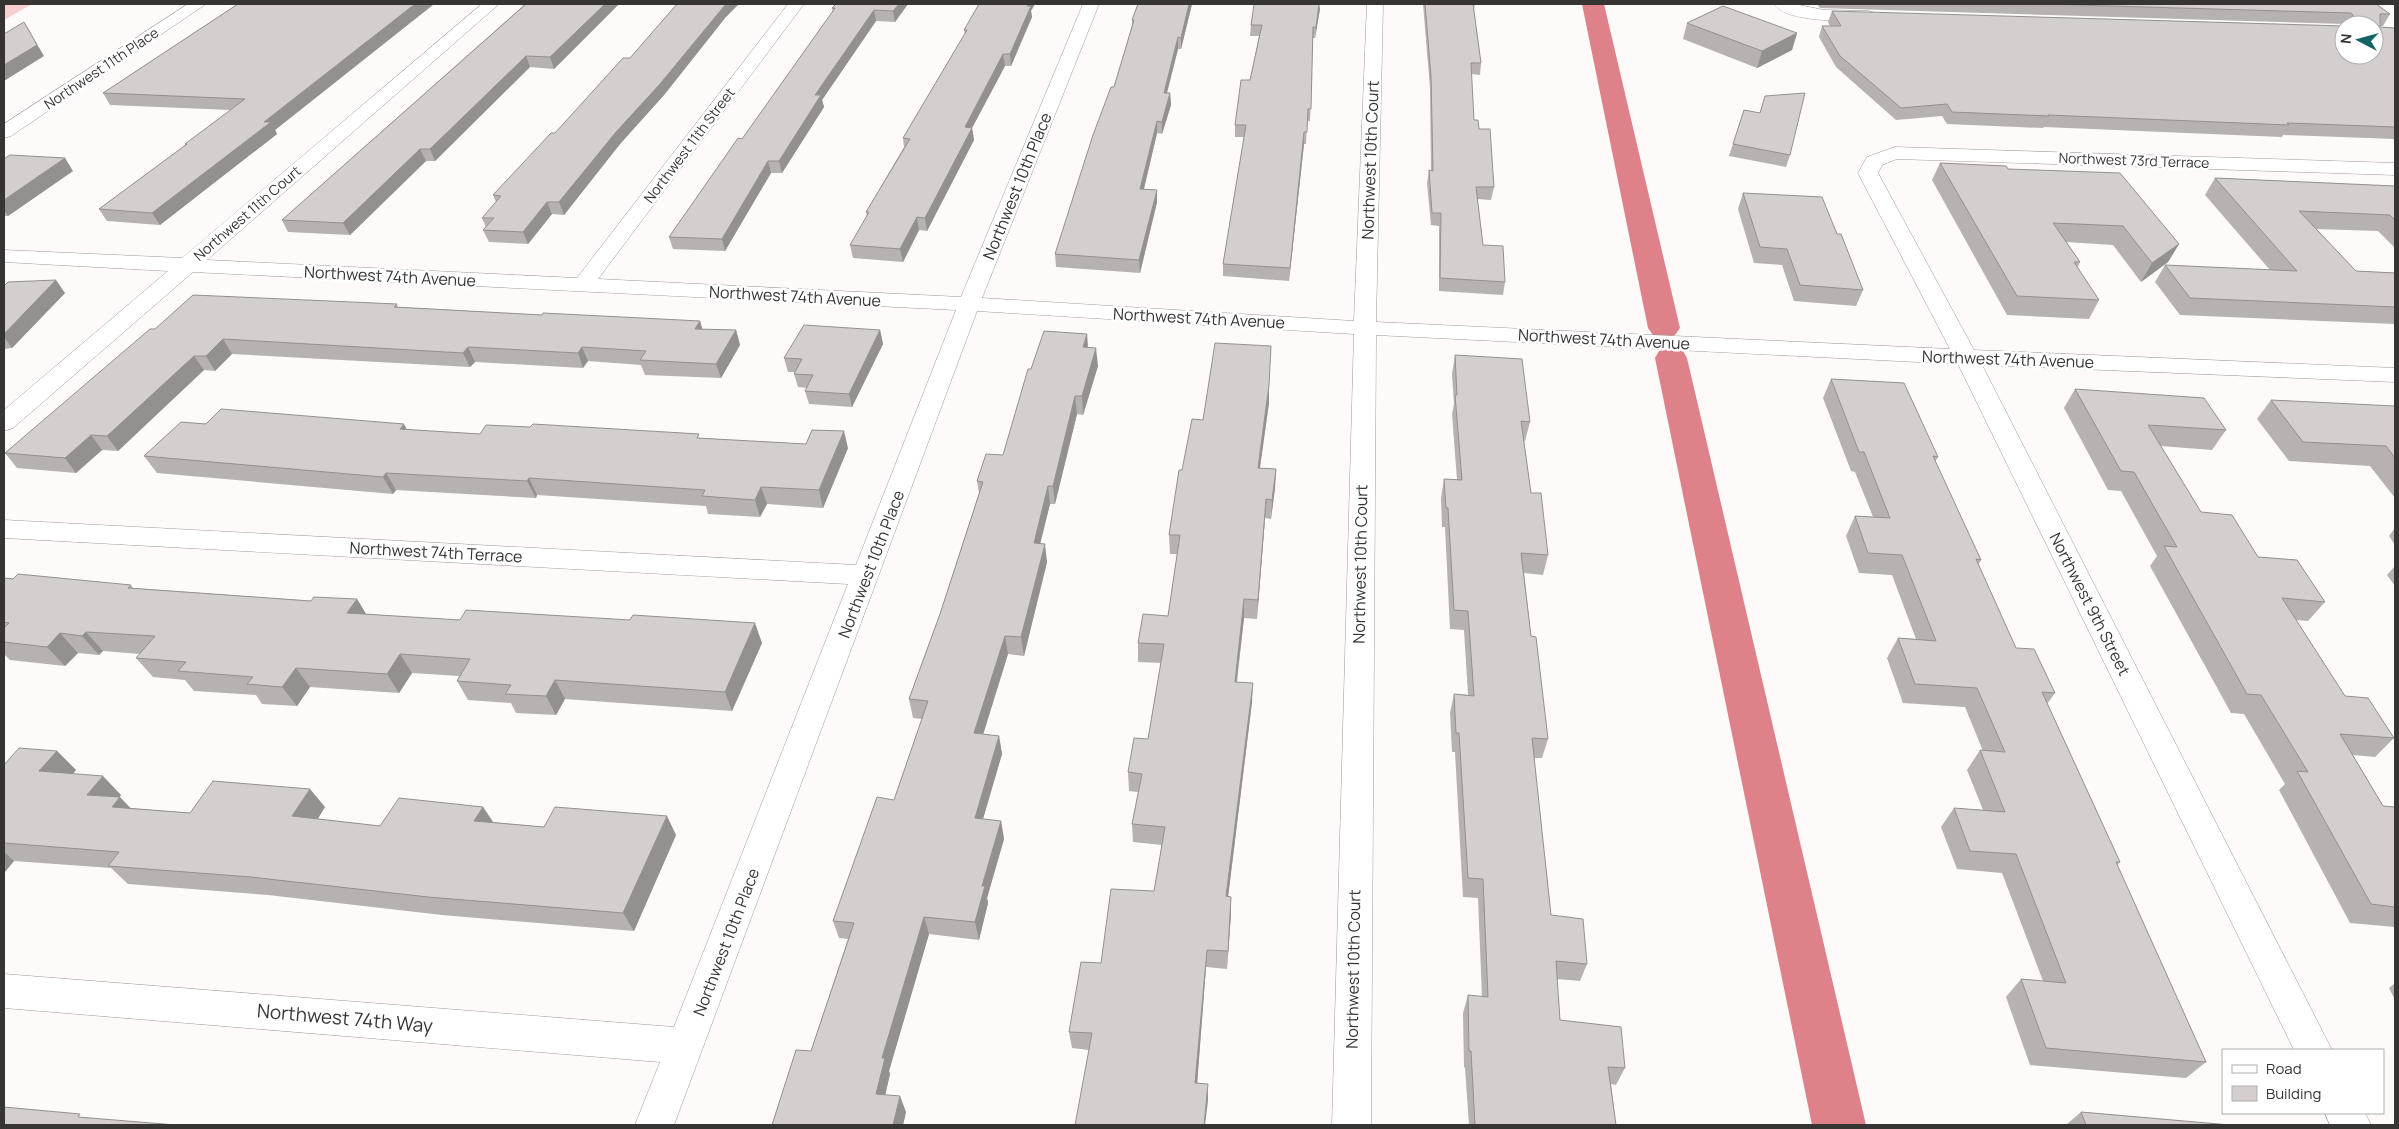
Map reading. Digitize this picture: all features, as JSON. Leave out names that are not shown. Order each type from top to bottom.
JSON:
[{"type":"street","name":"Northwest 11th Place","points":[[4,132],[198,4]]},
{"type":"street","name":"Northwest 11th Court","points":[[4,423],[491,4]]},
{"type":"street","name":"Northwest 11th Street","points":[[582,286],[796,4]]},
{"type":"street","name":"Northwest 10th Place","points":[[655,1125],[969,304],[1091,4]]},
{"type":"street","name":"Northwest 10th Court","points":[[1351,1125],[1364,328],[1375,4]]},
{"type":"street","points":[[1787,6],[1816,14],[1886,17]]},
{"type":"street","name":"Northwest 73rd Terrace","points":[[1874,161],[1895,153],[2395,169]]},
{"type":"street","name":"Northwest 9th Street","points":[[1874,161],[1868,173],[1966,357],[2312,1049]]},
{"type":"street","name":"Northwest 74th Avenue","points":[[4,256],[969,304],[1364,328],[1966,357],[2395,375]]},
{"type":"street","name":"Northwest 74th Terrace","points":[[4,529],[867,574]]},
{"type":"street","name":"Northwest 74th Way","points":[[4,991],[686,1046]]},
{"type":"street","points":[[2345,1114],[2351,1125]]},
{"type":"shaded area","points":[[4,4],[32,4],[4,20]]},
{"type":"building","points":[[238,4],[415,4],[264,122],[271,122],[152,213],[99,209],[245,99],[103,93]]},
{"type":"building","points":[[526,4],[605,4],[550,57],[526,56],[430,149],[420,149],[343,223],[282,220]]},
{"type":"building","points":[[677,4],[726,4],[660,84],[616,132],[559,202],[547,202],[523,232],[483,230],[494,218],[482,218],[501,196],[493,195],[551,133],[555,133],[623,58],[630,58]]},
{"type":"building","points":[[836,4],[899,4],[893,11],[874,10],[815,95],[821,95],[779,161],[768,161],[722,239],[669,237],[738,138],[742,139]]},
{"type":"building","points":[[979,4],[1028,4],[1027,6],[1031,6],[1010,54],[1003,54],[965,127],[972,128],[925,218],[917,217],[900,249],[850,245],[869,212],[866,212],[910,139],[903,138],[967,30],[964,30]]},
{"type":"building","points":[[1138,4],[1189,4],[1181,38],[1178,37],[1164,93],[1170,93],[1162,122],[1157,121],[1140,189],[1157,190],[1139,260],[1055,254],[1093,135],[1111,87],[1114,87]]},
{"type":"building","points":[[1254,4],[1319,4],[1316,27],[1313,27],[1311,109],[1308,109],[1307,132],[1304,132],[1290,268],[1223,264],[1246,125],[1235,125],[1241,80],[1250,80],[1262,25],[1251,25]]},
{"type":"building","points":[[1425,4],[1473,4],[1481,63],[1471,63],[1474,120],[1478,120],[1479,129],[1490,129],[1494,187],[1476,187],[1483,245],[1503,246],[1505,282],[1440,278],[1441,213],[1432,213],[1429,170],[1433,171],[1431,76]]},
{"type":"building","points":[[2043,4],[2376,4],[2390,14],[2353,15],[2351,13]]},
{"type":"building","points":[[1723,6],[1797,33],[1762,51],[1687,23]]},
{"type":"building","points":[[1832,11],[2334,26],[2334,65],[2384,65],[2384,27],[2395,28],[2395,127],[2287,123],[2289,125],[1952,112],[1947,104],[1901,108],[1840,56],[1822,26],[1841,26]]},
{"type":"building","points":[[24,22],[37,45],[4,65],[4,34]]},
{"type":"building","points":[[1805,93],[1790,155],[1733,144],[1744,110],[1760,113],[1765,96]]},
{"type":"building","points":[[10,155],[65,158],[4,200],[4,159]]},
{"type":"building","points":[[1940,163],[2006,166],[2008,169],[2120,173],[2179,244],[2152,263],[2123,226],[2053,223],[2080,262],[2074,262],[2099,300],[2017,296]]},
{"type":"building","points":[[2215,178],[2395,186],[2395,220],[2390,215],[2299,211],[2356,271],[2395,273],[2395,307],[2190,298],[2165,265],[2297,271]]},
{"type":"building","points":[[1743,193],[1822,197],[1837,234],[1841,234],[1863,290],[1800,285],[1787,249],[1760,247]]},
{"type":"building","points":[[56,280],[4,334],[4,286],[8,282]]},
{"type":"building","points":[[193,295],[397,304],[394,307],[542,315],[543,313],[700,321],[695,329],[736,330],[716,364],[640,360],[646,351],[582,347],[578,353],[468,347],[463,353],[223,339],[206,356],[194,356],[107,436],[91,435],[65,458],[5,453],[150,329],[155,329]]},
{"type":"building","points":[[804,325],[880,330],[849,394],[805,391],[813,375],[794,374],[802,359],[784,358]]},
{"type":"building","points":[[1044,331],[1087,334],[1083,347],[1096,348],[1082,396],[1075,396],[1053,486],[1048,486],[1034,543],[1045,544],[1021,637],[1005,636],[974,733],[999,736],[975,818],[1001,821],[982,886],[985,886],[975,922],[924,917],[882,1058],[885,1058],[876,1094],[900,1096],[893,1125],[772,1125],[796,1050],[811,1051],[854,923],[833,921],[877,797],[894,800],[928,701],[909,699],[940,614],[983,482],[977,481],[986,454],[1003,455],[1028,369],[1031,369]]},
{"type":"building","points":[[1215,343],[1271,346],[1269,385],[1258,468],[1276,469],[1272,500],[1266,499],[1258,600],[1244,599],[1235,682],[1253,683],[1226,896],[1231,897],[1228,951],[1207,950],[1195,1083],[1208,1084],[1204,1125],[1075,1125],[1092,1033],[1069,1032],[1081,962],[1101,963],[1111,889],[1154,891],[1165,827],[1132,824],[1142,774],[1128,772],[1134,738],[1148,739],[1164,644],[1138,643],[1143,614],[1168,616],[1180,535],[1169,535],[1179,470],[1182,470],[1192,419],[1203,420]]},
{"type":"building","points":[[1455,355],[1522,359],[1530,422],[1521,421],[1531,493],[1541,493],[1548,555],[1521,553],[1531,636],[1536,637],[1548,739],[1532,738],[1551,915],[1583,919],[1587,964],[1556,961],[1560,1020],[1621,1027],[1625,1068],[1608,1067],[1616,1125],[1475,1125],[1471,1051],[1469,1051],[1468,995],[1488,997],[1483,879],[1468,878],[1459,733],[1456,733],[1454,694],[1474,696],[1468,611],[1454,610],[1448,508],[1446,508],[1444,479],[1462,480],[1455,395],[1457,395]]},
{"type":"building","points":[[1831,379],[1904,383],[1938,457],[1933,456],[1981,560],[1976,559],[2016,648],[2034,649],[2055,693],[2042,692],[2120,862],[2116,862],[2206,1062],[2046,1048],[2021,979],[2066,983],[2016,854],[1970,851],[1954,808],[2005,812],[1980,750],[2005,752],[1977,688],[1915,684],[1898,638],[1936,641],[1902,555],[1868,553],[1855,516],[1890,518],[1864,452],[1859,452]]},
{"type":"building","points":[[2075,389],[2204,398],[2226,430],[2148,425],[2201,512],[2232,515],[2258,557],[2297,560],[2325,602],[2282,598],[2345,696],[2368,698],[2394,738],[2340,734],[2383,806],[2395,807],[2395,907],[2371,904],[2297,771],[2308,772],[2261,695],[2247,694],[2164,546],[2177,547],[2134,472],[2121,471]]},
{"type":"building","points":[[2271,400],[2394,406],[2395,458],[2386,446],[2303,442]]},
{"type":"building","points":[[221,409],[404,424],[400,429],[480,434],[486,425],[530,427],[533,424],[699,434],[697,438],[806,444],[812,430],[844,431],[819,490],[761,487],[755,500],[702,496],[705,490],[529,478],[527,481],[386,473],[383,477],[144,456],[181,422],[206,424]]},
{"type":"building","points":[[18,574],[131,585],[128,588],[311,601],[314,597],[357,599],[347,613],[460,620],[466,610],[630,620],[633,615],[755,623],[725,692],[555,680],[546,696],[505,694],[511,685],[457,681],[470,659],[400,654],[387,674],[296,668],[282,687],[247,684],[253,677],[178,671],[186,662],[136,658],[155,636],[86,632],[82,636],[60,633],[47,647],[4,642],[4,628],[9,623],[4,622],[4,578],[13,579]]},
{"type":"building","points":[[19,748],[57,751],[39,771],[103,776],[87,795],[120,797],[112,807],[190,813],[213,781],[310,789],[292,816],[380,826],[399,798],[483,807],[474,821],[544,827],[555,807],[667,816],[623,913],[428,897],[251,877],[108,866],[119,852],[4,843],[4,765]]},
{"type":"building","points":[[4,1107],[80,1114],[78,1117],[176,1125],[4,1125]]},
{"type":"building","points":[[2081,1112],[2230,1125],[2086,1125]]},
{"type":"waterway","points":[[1593,4],[1664,328]]},
{"type":"waterway","points":[[1671,358],[1839,1125]]}]
